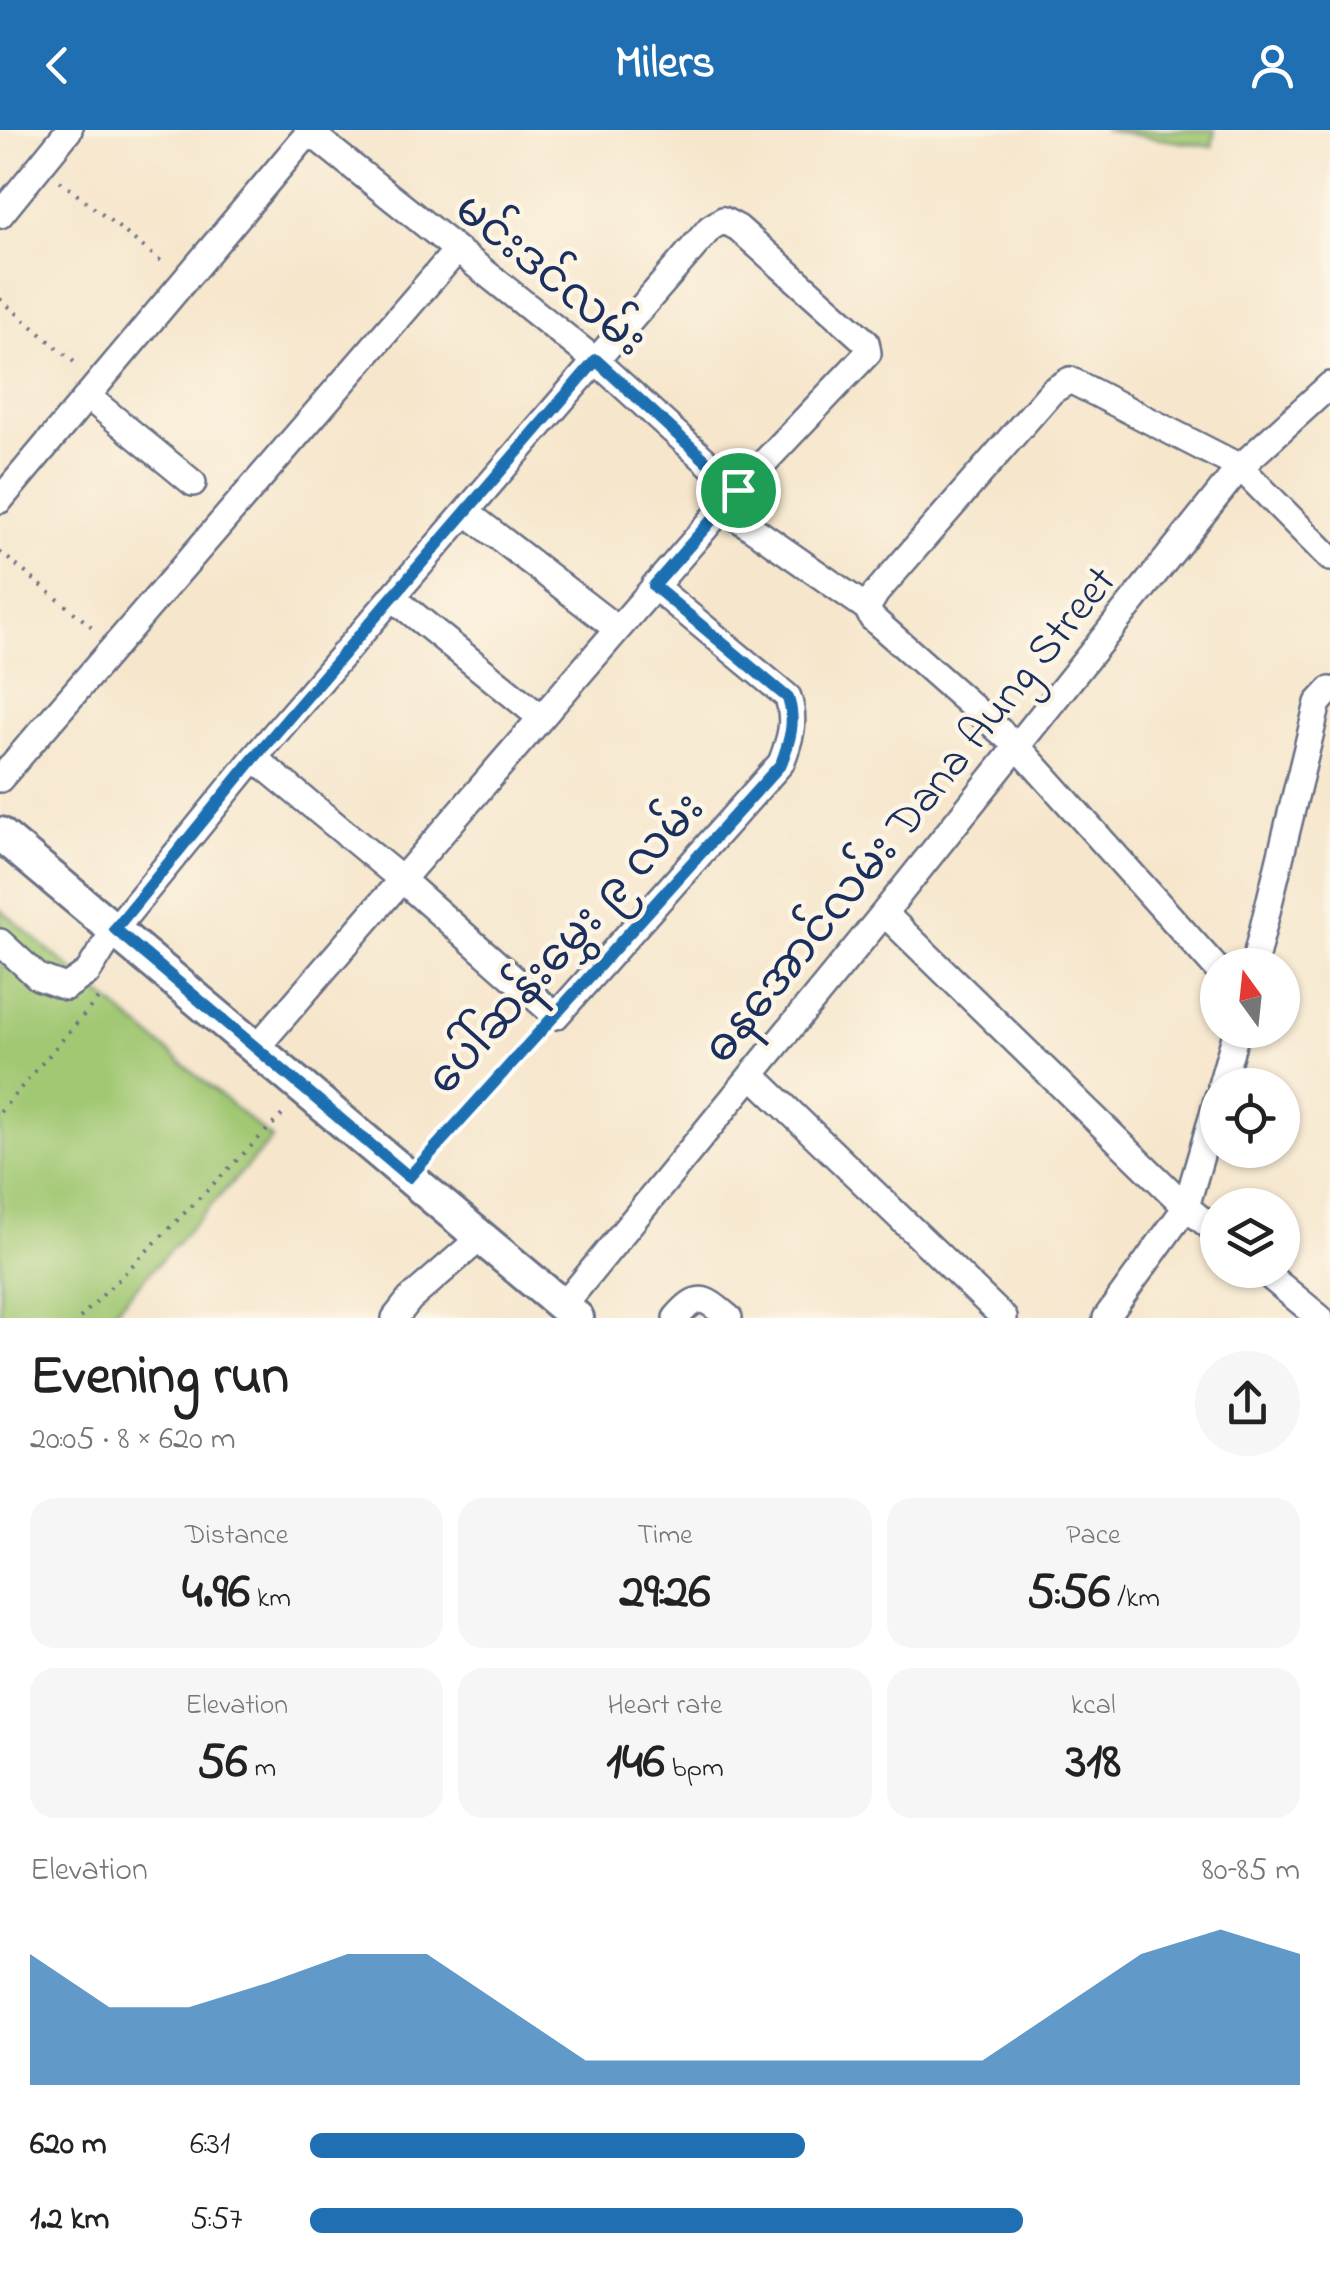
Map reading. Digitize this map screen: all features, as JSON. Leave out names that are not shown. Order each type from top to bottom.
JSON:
[{"type":"main road","points":[[2,842],[115,929],[570,1312]]},
{"type":"street","points":[[0,215],[70,130]]},
{"type":"street","points":[[0,500],[309,131]]},
{"type":"street","name":"မင်းဒင်လမ်း","points":[[309,131],[596,360],[730,499],[867,608]]},
{"type":"street","points":[[0,942],[38,977],[66,987],[88,972],[115,929],[254,758],[710,228],[723,220],[738,228],[866,342],[868,353],[730,499],[257,1047]]},
{"type":"street","points":[[0,779],[457,250]]},
{"type":"street","points":[[1200,950],[1018,747],[872,618],[867,608],[1052,391],[1070,380],[1240,467],[1330,558]]},
{"type":"street","name":"ဓနအောင်လမ်း Dana Aung Street","points":[[570,1312],[752,1074],[1240,467],[1330,385]]},
{"type":"street","points":[[93,390],[193,483]]},
{"type":"street","points":[[466,512],[617,629]]},
{"type":"street","name":"ပေါ်ဆန်းမွှေး ၉ လမ်း","points":[[556,1016],[781,764],[790,740],[794,715],[788,698],[654,586]]},
{"type":"street","points":[[392,597],[540,717]]},
{"type":"street","points":[[1258,948],[1318,703],[1330,690]]},
{"type":"street","points":[[254,758],[556,1016]]},
{"type":"street","points":[[884,913],[1200,1218]]},
{"type":"street","points":[[752,1074],[1004,1318]]},
{"type":"street","points":[[1106,1318],[1186,1207],[1200,1159]]},
{"type":"street","points":[[395,1318],[480,1238]]},
{"type":"street","points":[[1284,1288],[1320,1318]]},
{"type":"street","points":[[676,1318],[688,1303],[698,1300],[707,1300],[728,1318]]},
{"type":"path","points":[[40,166],[185,280]]},
{"type":"path","points":[[0,299],[93,390]]},
{"type":"path","points":[[0,552],[115,646]]},
{"type":"path","points":[[0,1112],[102,994]]},
{"type":"path","name":"ပေါ်ဆန်းမွှေး ၉ လမ်း","points":[[409,1177],[556,1016]]},
{"type":"path","points":[[80,1318],[307,1090]]},
{"type":"green space","points":[[1103,130],[1215,130],[1212,147]]},
{"type":"green space","points":[[0,909],[272,1139],[108,1318],[0,1318]]},
{"type":"route","points":[[596,360],[738,490],[654,586],[788,698],[794,715],[781,764],[409,1177],[115,929],[254,758],[596,360]]}]
